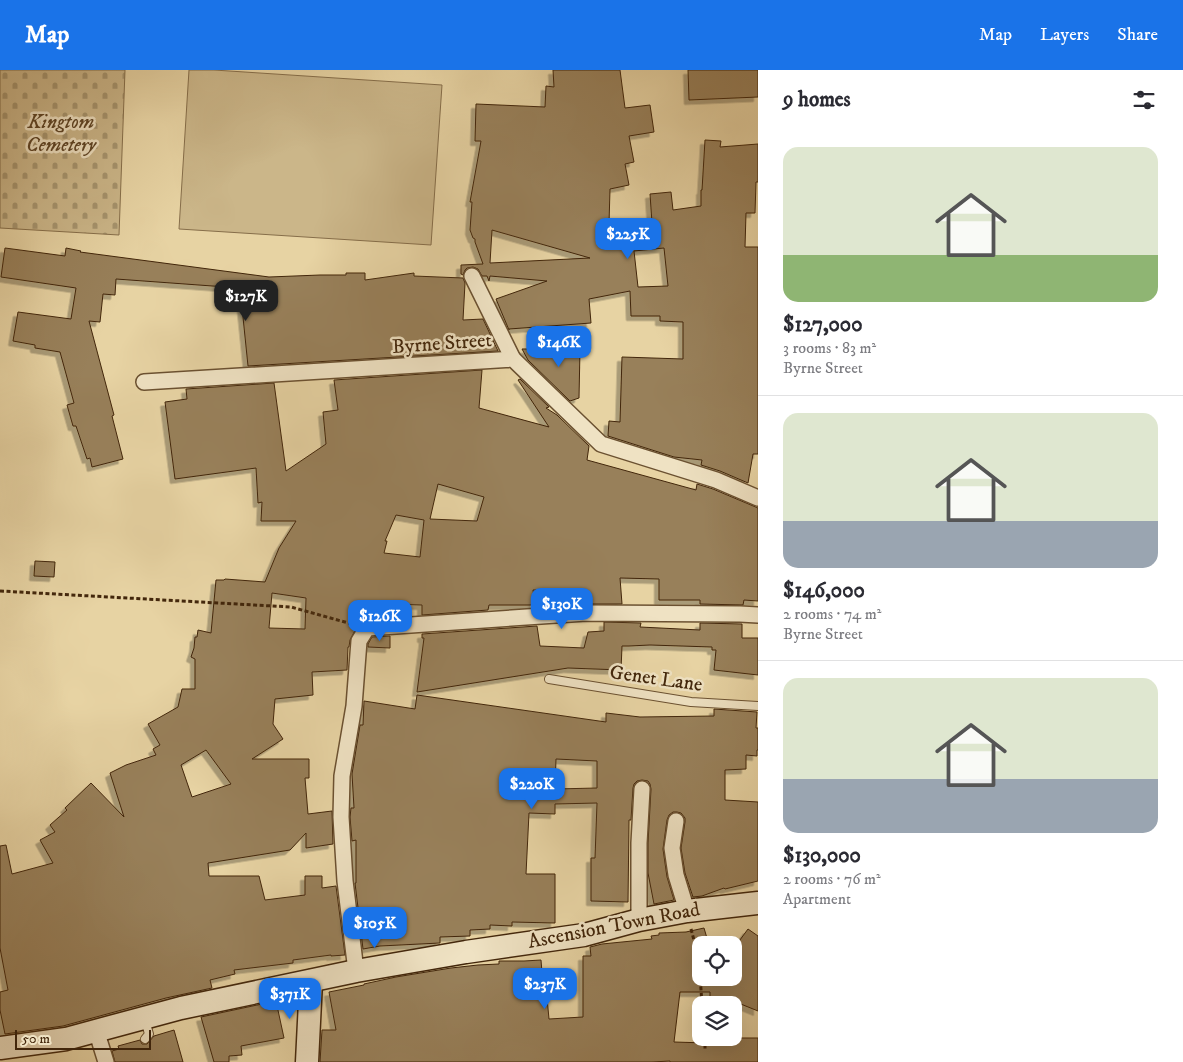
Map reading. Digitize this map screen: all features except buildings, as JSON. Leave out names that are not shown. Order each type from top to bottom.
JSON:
[{"type":"main road","name":"Ascension Town Road","points":[[0,1048],[66,1038],[96,1030],[145,1028],[181,1008],[356,971],[466,952],[584,935],[639,920],[758,903]]},
{"type":"main road","points":[[307,1062],[311,981]]},
{"type":"street","points":[[472,276],[513,359]]},
{"type":"street","name":"Byrne Street","points":[[144,382],[513,359],[601,444],[716,480],[758,498]]},
{"type":"street","points":[[356,971],[345,881],[340,817],[342,776],[354,706],[359,641],[367,628],[586,613],[740,614],[758,616]]},
{"type":"street","points":[[639,920],[639,843],[642,789]]},
{"type":"street","points":[[676,821],[672,848],[676,875],[687,912]]},
{"type":"street","points":[[96,1030],[106,1062]]},
{"type":"lane","name":"Genet Lane","points":[[550,679],[691,702],[758,706]]},
{"type":"path","points":[[0,591],[291,607],[367,628]]},
{"type":"path","points":[[687,912],[699,959],[701,996]]},
{"type":"path","points":[[705,1046],[705,1050]]},
{"type":"green space","name":"Kingtom Cemetery","points":[[0,70],[125,70],[119,235],[0,228]]},
{"type":"green space","points":[[189,70],[442,85],[431,245],[179,229]]}]
